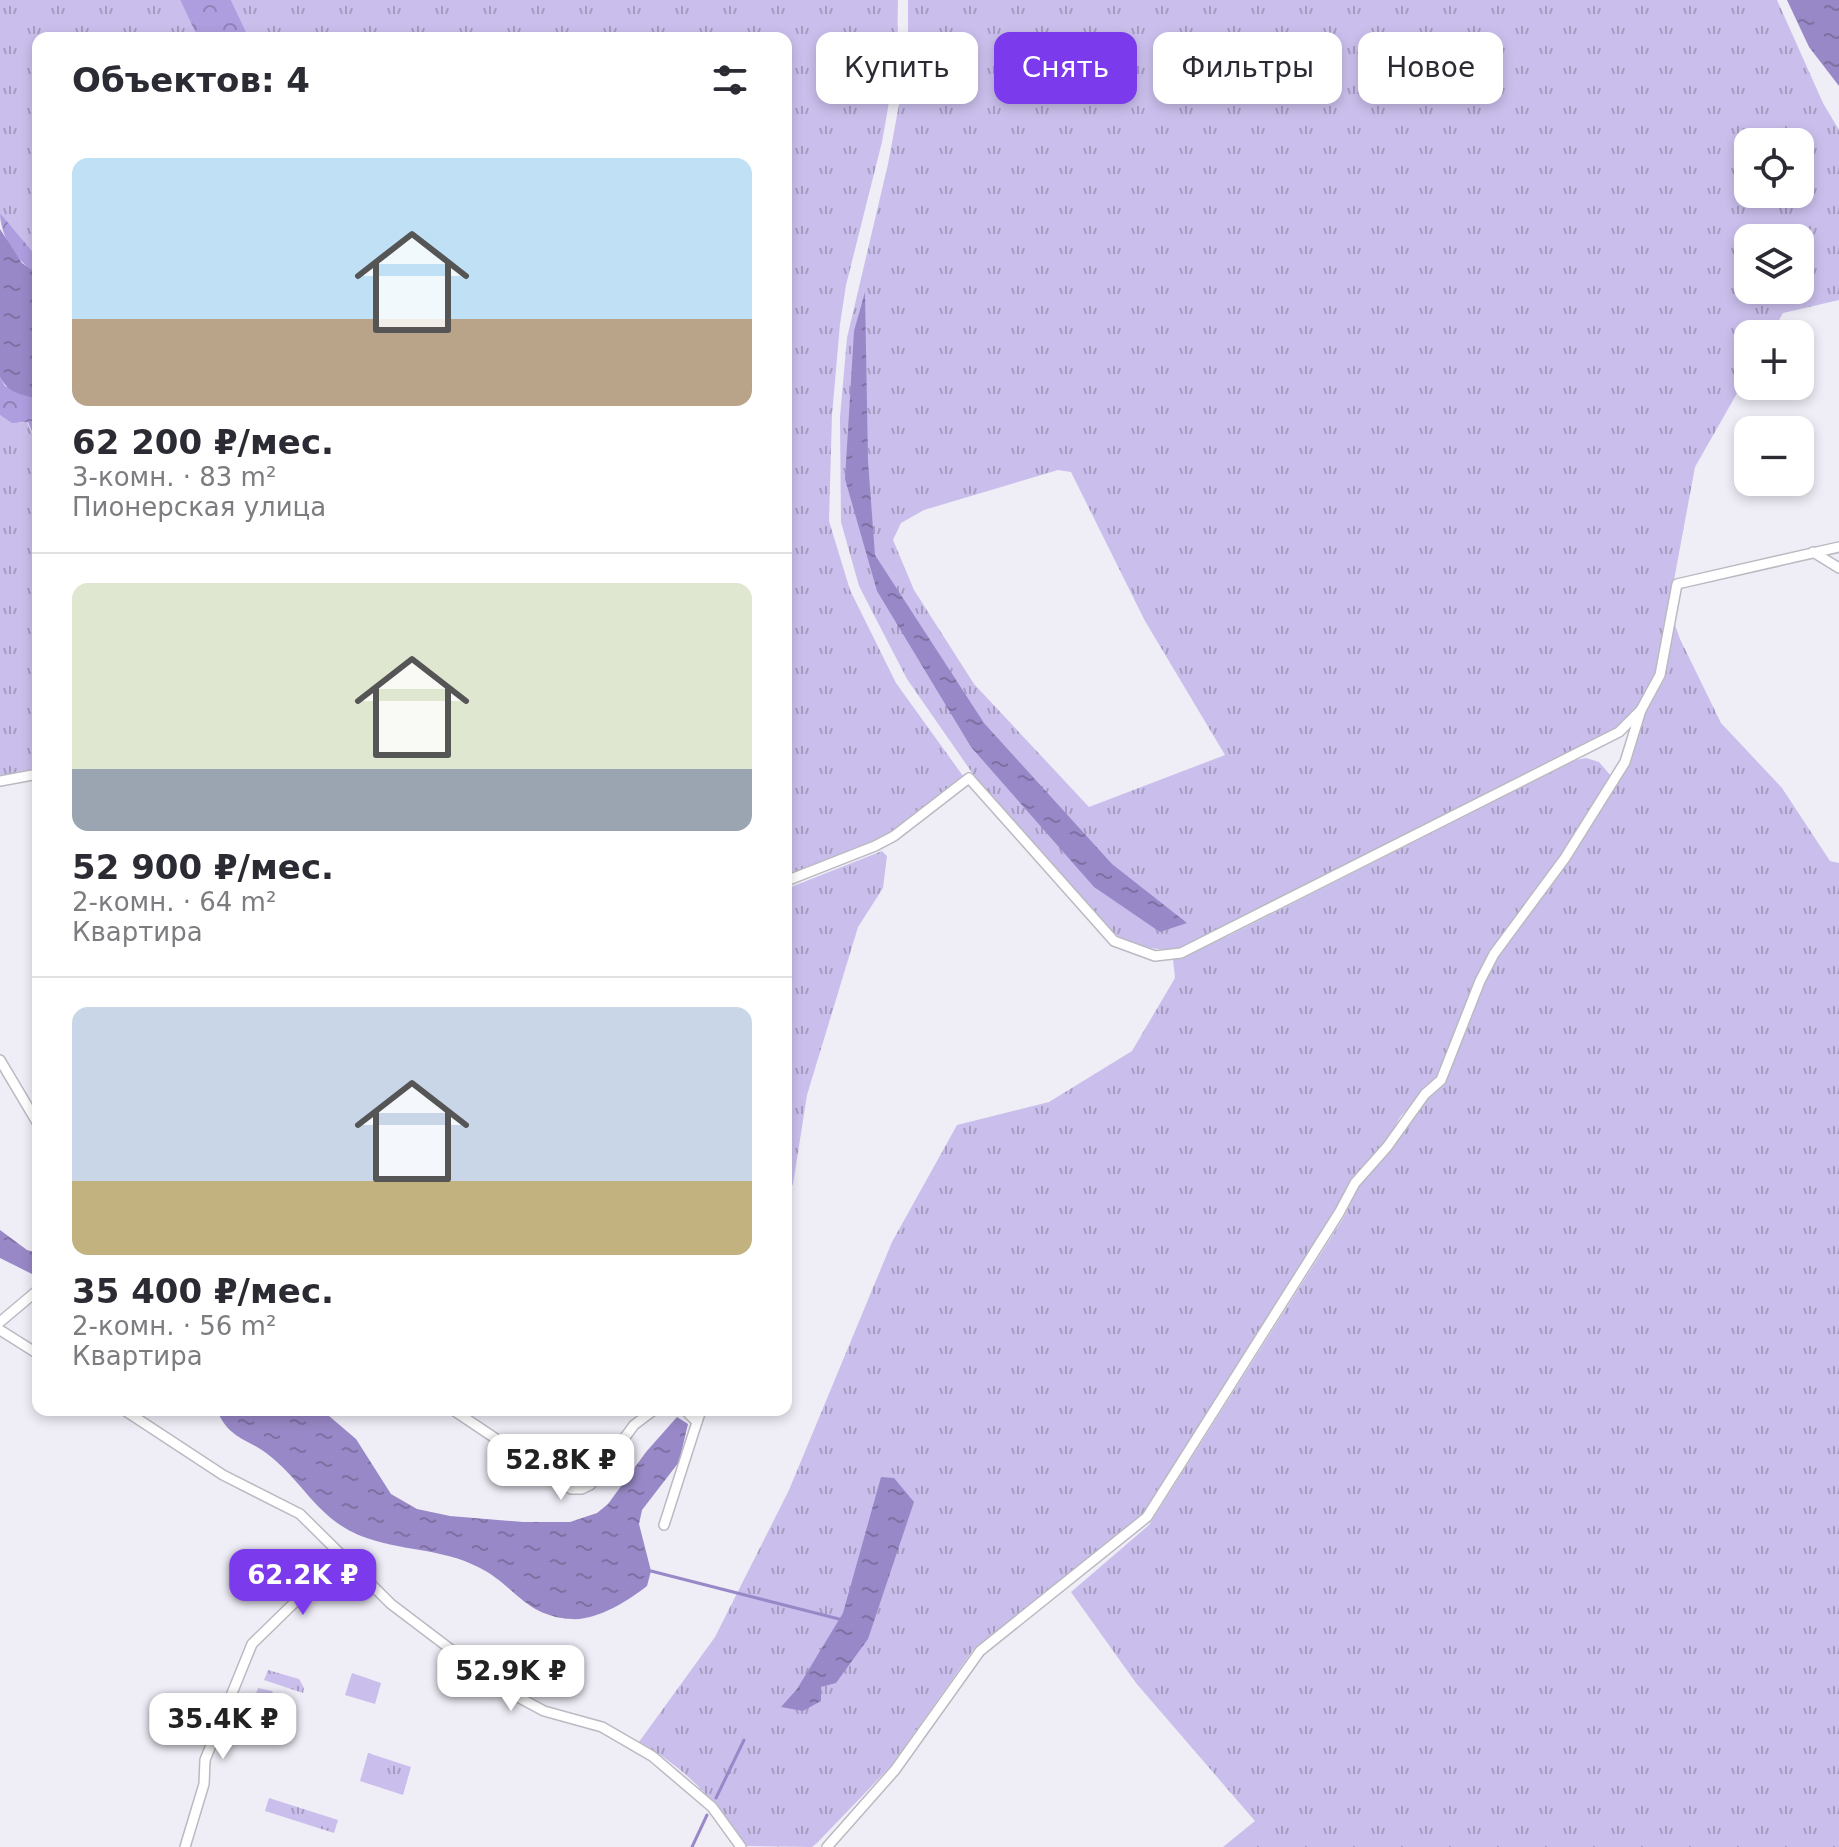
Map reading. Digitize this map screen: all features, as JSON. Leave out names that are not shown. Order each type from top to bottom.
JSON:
[{"type":"street","points":[[827,1847],[895,1770],[980,1651],[1147,1517],[1355,1183],[1387,1147],[1425,1094],[1441,1080],[1480,981],[1494,954],[1565,858],[1625,762],[1641,710],[1660,675],[1677,584],[1839,547]]},
{"type":"street","points":[[1813,552],[1839,568]]},
{"type":"street","points":[[792,879],[894,836],[969,778],[1114,941],[1141,953],[1169,956],[1181,953],[1585,751],[1619,732],[1641,710]]},
{"type":"street","points":[[0,781],[32,775]]},
{"type":"street","points":[[0,1060],[32,1114]]},
{"type":"street","points":[[0,1322],[32,1295]]},
{"type":"street","points":[[0,1330],[32,1350]]},
{"type":"street","points":[[133,1416],[223,1475],[300,1514],[391,1604],[503,1689],[544,1711],[602,1727],[652,1756],[712,1807],[741,1847]]},
{"type":"street","points":[[462,1416],[571,1489],[590,1485],[634,1425],[646,1416]]},
{"type":"street","points":[[691,1416],[697,1422]]},
{"type":"street","points":[[664,1525],[699,1416]]},
{"type":"street","points":[[185,1847],[204,1784],[205,1760],[252,1644],[298,1599],[336,1550]]},
{"type":"green space","points":[[0,0],[180,0],[195,32],[32,32],[32,251],[0,213]]},
{"type":"green space","points":[[180,0],[231,0],[246,32],[195,32]]},
{"type":"green space","points":[[231,0],[898,0],[897,32],[816,32],[816,104],[889,104],[846,285],[840,324],[832,415],[829,521],[850,590],[896,683],[963,776],[894,833],[792,876],[792,32],[246,32]]},
{"type":"green space","points":[[908,0],[1777,0],[1823,103],[1839,130],[1839,300],[1783,313],[1779,320],[1734,320],[1734,399],[1695,467],[1658,666],[1639,707],[1617,729],[1189,945],[1155,949],[1125,940],[1105,928],[975,777],[907,679],[859,586],[841,522],[840,417],[847,338],[899,104],[978,104],[978,32],[908,32]],"holes":[[[1058,470],[1071,472],[1145,621],[1225,755],[1089,807],[974,684],[914,590],[893,540],[901,523],[924,510]]]},
{"type":"green space","points":[[0,213],[32,251],[32,270],[11,248]]},
{"type":"green space","points":[[0,377],[5,386],[32,397],[32,432],[28,422],[12,423],[0,415]]},
{"type":"green space","points":[[0,415],[20,423],[27,422],[32,433],[32,773],[0,779]]},
{"type":"green space","points":[[1674,622],[1721,723],[1782,788],[1830,861],[1839,863],[1839,1847],[1223,1847],[1255,1821],[1136,1683],[1071,1592],[1149,1525],[1344,1217],[1359,1186],[1445,1081],[1482,982],[1497,955],[1628,766]]},
{"type":"green space","points":[[1586,758],[1599,762],[1611,776],[1563,854],[1493,951],[1442,1071],[1400,1117],[1385,1144],[1352,1178],[1333,1215],[1144,1513],[973,1650],[891,1766],[817,1843],[812,1847],[746,1846],[690,1778],[639,1742],[715,1637],[789,1490],[892,1242],[957,1125],[1049,1102],[1132,1051],[1175,978],[1173,959],[1228,936],[1576,760]]},
{"type":"green space","points":[[882,851],[887,856],[883,888],[858,927],[807,1095],[792,1186],[792,887]]},
{"type":"green space","points":[[268,1670],[299,1679],[303,1693],[264,1680]]},
{"type":"green space","points":[[352,1673],[381,1683],[375,1704],[345,1695]]},
{"type":"green space","points":[[258,1688],[272,1691],[281,1713],[275,1720],[249,1714]]},
{"type":"green space","points":[[368,1753],[411,1767],[403,1795],[360,1781]]},
{"type":"green space","points":[[269,1798],[338,1820],[334,1833],[265,1811]]},
{"type":"water","points":[[1787,0],[1839,0],[1839,86],[1809,47]]},
{"type":"water","points":[[0,229],[22,263],[32,270],[32,397],[11,390],[0,377]]},
{"type":"water","points":[[865,292],[868,461],[875,555],[984,723],[1112,864],[1187,923],[1160,932],[1094,887],[971,747],[877,591],[845,479],[854,331]]},
{"type":"water","points":[[0,1230],[32,1251],[32,1274],[0,1258]]},
{"type":"water","points":[[220,1416],[329,1416],[356,1439],[391,1494],[417,1509],[450,1516],[523,1522],[570,1522],[597,1513],[608,1504],[646,1452],[677,1417],[688,1424],[679,1462],[642,1510],[639,1524],[651,1571],[647,1586],[601,1613],[571,1619],[542,1612],[491,1574],[464,1561],[375,1541],[346,1529],[322,1510],[282,1466],[233,1433]]},
{"type":"water","points":[[881,1477],[894,1478],[914,1502],[868,1639],[836,1683],[821,1687],[821,1701],[803,1711],[781,1707],[797,1689],[843,1613]]},
{"type":"waterway","points":[[651,1571],[839,1619]]},
{"type":"waterway","points":[[716,1798],[744,1740]]},
{"type":"waterway","points":[[692,1847],[707,1815]]}]
